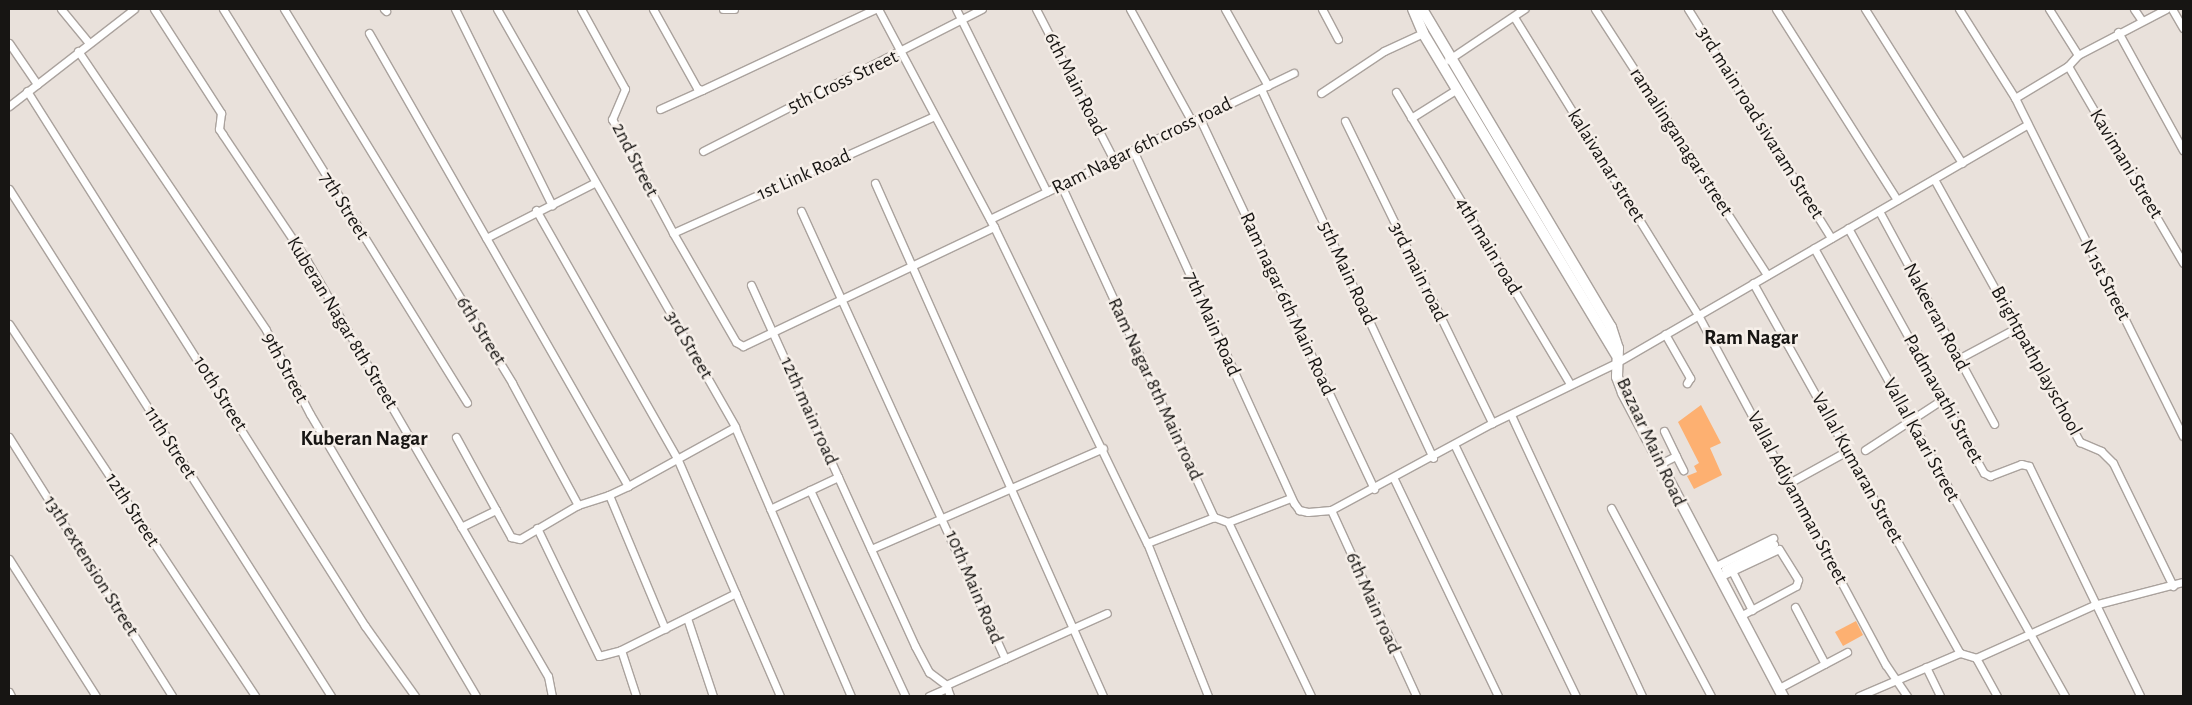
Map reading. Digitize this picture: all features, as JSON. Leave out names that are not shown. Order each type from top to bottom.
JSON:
[{"type":"main road","points":[[1413,9],[1423,33],[1446,62]]},
{"type":"main road","points":[[1422,9],[1457,89],[1616,358]]},
{"type":"main road","name":"Bazaar Main Road","points":[[1446,62],[1603,312],[1616,340],[1616,358],[1623,394],[1658,465],[1781,692]]},
{"type":"street","points":[[61,9],[89,43]]},
{"type":"street","points":[[9,106],[134,9]]},
{"type":"street","name":"Kuberan Nagar 8th Street","points":[[154,9],[221,113],[219,129],[222,135],[306,259],[548,676],[552,696]]},
{"type":"street","name":"7th Street","points":[[223,9],[467,403]]},
{"type":"street","name":"6th Street","points":[[284,9],[512,382],[578,505]]},
{"type":"street","points":[[455,9],[552,205]]},
{"type":"street","name":"3rd Street","points":[[497,9],[594,183],[735,427],[851,696]]},
{"type":"street","name":"2nd Street","points":[[581,9],[625,89],[612,119],[673,233]]},
{"type":"street","points":[[653,9],[697,88],[702,90]]},
{"type":"street","points":[[723,9],[734,9]]},
{"type":"street","points":[[660,109],[876,9],[903,52],[934,116],[990,219],[1103,448],[1147,543],[1208,696]]},
{"type":"street","points":[[956,9],[1047,192]]},
{"type":"street","name":"5th Cross Street","points":[[703,151],[903,52],[982,9]]},
{"type":"street","name":"6th Main Road","points":[[1036,9],[1114,160]]},
{"type":"street","points":[[1130,9],[1192,122]]},
{"type":"street","name":"5th Main Road","points":[[1225,9],[1265,88],[1433,458]]},
{"type":"street","points":[[1322,9],[1338,39]]},
{"type":"street","points":[[1446,62],[1524,9]]},
{"type":"street","name":"ramalinganagar street","points":[[1595,9],[1767,275]]},
{"type":"street","name":"3rd main road sivaram Street","points":[[1688,9],[1831,238]]},
{"type":"street","points":[[1776,9],[1896,200]]},
{"type":"street","points":[[1865,9],[1962,162]]},
{"type":"street","name":"N 1st Street","points":[[1959,9],[2015,98],[2183,436]]},
{"type":"street","points":[[2049,9],[2078,55]]},
{"type":"street","points":[[2134,9],[2142,21]]},
{"type":"street","points":[[2015,98],[2068,66],[2078,55],[2118,32],[2166,9]]},
{"type":"street","points":[[2172,9],[2183,28]]},
{"type":"street","name":"kalaivanar street","points":[[1514,17],[1698,315]]},
{"type":"street","points":[[2118,32],[2183,150]]},
{"type":"street","points":[[370,33],[628,486]]},
{"type":"street","points":[[1321,93],[1384,50],[1423,33]]},
{"type":"street","points":[[9,43],[37,84]]},
{"type":"street","name":"9th Street","points":[[78,51],[266,330],[310,414],[476,696]]},
{"type":"street","name":"Kavimani Street","points":[[2068,66],[2183,263]]},
{"type":"street","name":"Ram Nagar 6th cross road","points":[[990,219],[1294,73]]},
{"type":"street","points":[[1411,118],[1457,89]]},
{"type":"street","name":"10th Street","points":[[27,91],[365,626],[414,696]]},
{"type":"street","name":"4th main road","points":[[1396,92],[1570,384]]},
{"type":"street","name":"1st Link Road","points":[[673,233],[934,116]]},
{"type":"street","name":"Ram nagar 6th Main Road","points":[[1200,119],[1374,489]]},
{"type":"street","name":"3rd main road","points":[[1345,121],[1492,423]]},
{"type":"street","points":[[1147,543],[1214,517],[1228,522],[1292,498],[1302,511],[1331,510],[1394,479],[1455,446],[1492,423],[1511,415],[1616,358],[1665,334],[2027,125]]},
{"type":"street","name":"7th Main Road","points":[[1133,150],[1292,498]]},
{"type":"street","name":"Brightpathplayschool","points":[[1934,179],[2018,327],[2080,442],[2101,451],[2113,462],[2173,586]]},
{"type":"street","points":[[486,238],[536,210],[552,205],[594,183]]},
{"type":"street","points":[[875,183],[1103,696]]},
{"type":"street","name":"Ram Nagar 8th Main road","points":[[1060,186],[1214,517]]},
{"type":"street","name":"11th Street","points":[[9,189],[331,696]]},
{"type":"street","points":[[536,210],[677,458],[780,696]]},
{"type":"street","name":"10th Main Road","points":[[802,211],[942,516],[1005,659]]},
{"type":"street","name":"Nakeeran Road","points":[[1878,211],[1994,424]]},
{"type":"street","points":[[673,233],[736,342],[743,346],[994,227]]},
{"type":"street","name":"Padmavathi Street","points":[[1848,228],[1986,475],[2021,464],[2029,466],[2094,604]]},
{"type":"street","name":"Vallal Kaari Street","points":[[1814,248],[1909,422],[2065,696]]},
{"type":"street","name":"Vallal Kumaran Street","points":[[1753,283],[1960,653]]},
{"type":"street","name":"12th main road","points":[[751,285],[774,331],[838,477],[770,509]]},
{"type":"street","name":"Vallal Adiyamman Street","points":[[1698,315],[1886,665],[1898,678],[1907,696]]},
{"type":"street","name":"12th Street","points":[[9,324],[255,696]]},
{"type":"street","points":[[1958,359],[2018,327]]},
{"type":"street","points":[[1665,334],[1690,378],[1687,383]]},
{"type":"street","points":[[1865,450],[1943,399]]},
{"type":"street","points":[[1511,415],[1642,696]]},
{"type":"street","points":[[456,437],[496,510],[515,539],[578,505],[609,495],[628,486],[735,427]]},
{"type":"street","points":[[1664,431],[1683,470]]},
{"type":"street","name":"13th extension Street","points":[[9,437],[172,696]]},
{"type":"street","points":[[1455,446],[1576,696]]},
{"type":"street","points":[[871,549],[942,516],[1011,489],[1103,448]]},
{"type":"street","points":[[1789,483],[1847,451]]},
{"type":"street","points":[[1658,465],[1676,456]]},
{"type":"street","points":[[838,477],[915,646],[929,672],[946,686],[950,696]]},
{"type":"street","points":[[1394,479],[1498,696]]},
{"type":"street","points":[[810,490],[905,696]]},
{"type":"street","points":[[609,495],[664,629]]},
{"type":"street","points":[[1611,508],[1711,696]]},
{"type":"street","points":[[461,527],[496,510]]},
{"type":"street","name":"6th Main road","points":[[1331,510],[1416,696]]},
{"type":"street","points":[[1228,522],[1311,696]]},
{"type":"street","points":[[537,528],[596,654],[604,656],[621,650],[736,593]]},
{"type":"street","points":[[1716,572],[1773,541]]},
{"type":"street","points":[[1716,572],[1732,571],[1779,549],[1798,580],[1796,586],[1740,616]]},
{"type":"street","points":[[9,558],[96,696]]},
{"type":"street","points":[[1732,571],[1752,610]]},
{"type":"street","points":[[1976,658],[2029,632],[2094,604],[2183,582]]},
{"type":"street","points":[[2094,604],[2140,696]]},
{"type":"street","points":[[1795,606],[1825,664]]},
{"type":"street","points":[[929,696],[946,686],[1107,613]]},
{"type":"street","points":[[687,618],[713,696]]},
{"type":"street","points":[[621,650],[636,696]]},
{"type":"street","points":[[1781,692],[1847,652]]},
{"type":"street","points":[[1859,696],[1960,653],[1976,658],[1998,696]]},
{"type":"street","points":[[1926,667],[1940,696]]},
{"type":"street","points":[[9,692],[11,696]]},
{"type":"building","points":[[1701,405],[1721,443],[1710,448],[1722,475],[1694,489],[1687,476],[1697,472],[1694,466],[1699,463],[1678,422]]},
{"type":"building","points":[[1856,621],[1863,635],[1843,646],[1835,632]]},
{"type":"district","name":"Ram Nagar","points":[[1751,338]]},
{"type":"district","name":"Kuberan Nagar","points":[[364,439]]}]
